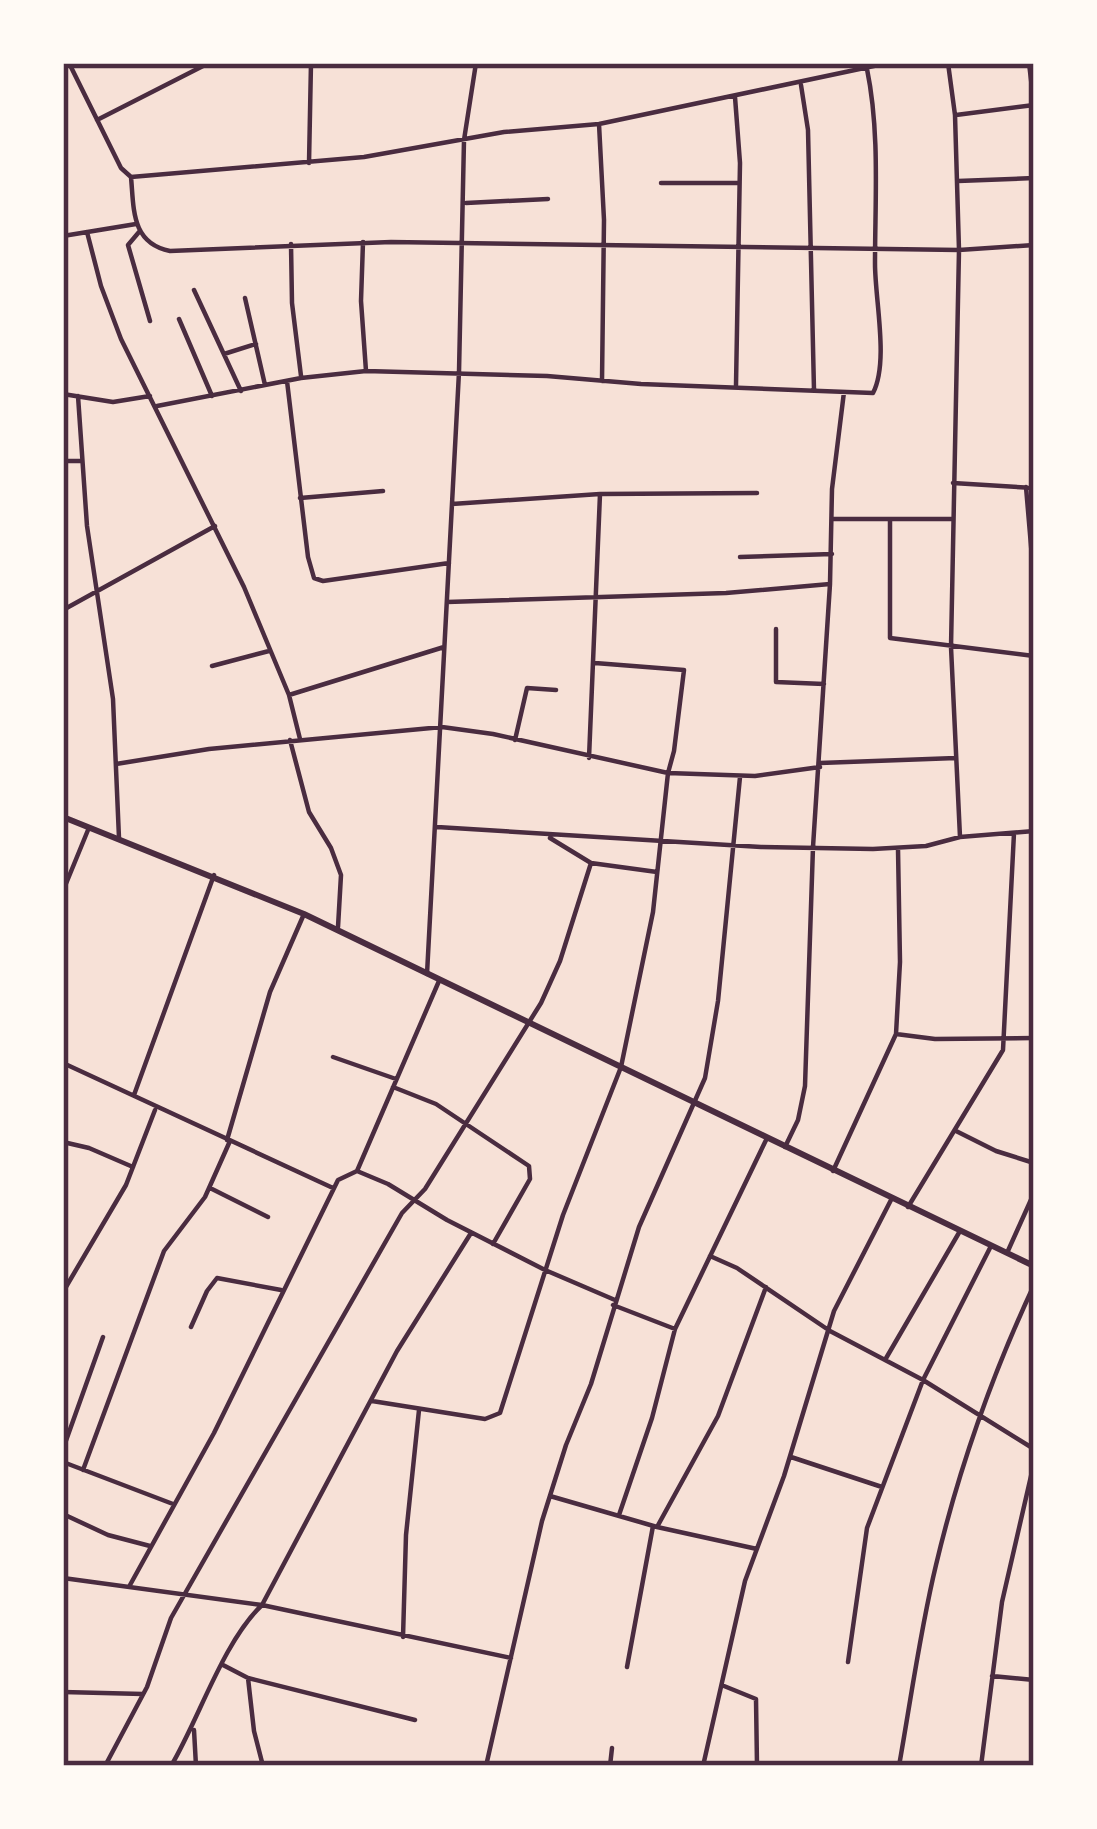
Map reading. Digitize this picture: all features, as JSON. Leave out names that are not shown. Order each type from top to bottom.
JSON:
[{"type":"main road","points":[[63,817],[304,914],[1034,1266]]},
{"type":"street","points":[[69,63],[121,168],[131,177],[139,232],[149,244],[170,251],[363,242],[959,250],[1034,245]]},
{"type":"street","points":[[309,163],[311,63]]},
{"type":"street","points":[[427,974],[459,372],[464,140],[476,63]]},
{"type":"street","points":[[131,177],[309,163],[599,124],[888,63]]},
{"type":"street","points":[[948,63],[958,181],[951,647],[960,837]]},
{"type":"street","points":[[955,115],[1034,106],[1028,63]]},
{"type":"street","points":[[97,120],[205,65]]},
{"type":"street","points":[[157,406],[301,378],[366,371],[866,394],[876,389],[879,345],[876,161],[867,69]]},
{"type":"street","points":[[801,82],[808,130],[814,390]]},
{"type":"street","points":[[735,97],[736,387]]},
{"type":"street","points":[[599,124],[602,381]]},
{"type":"street","points":[[958,181],[1034,178]]},
{"type":"street","points":[[661,183],[738,183]]},
{"type":"street","points":[[466,203],[548,200]]},
{"type":"street","points":[[63,236],[136,224]]},
{"type":"street","points":[[87,232],[108,309],[214,526],[289,695],[300,739]]},
{"type":"street","points":[[139,232],[128,245],[150,321]]},
{"type":"street","points":[[363,242],[366,371]]},
{"type":"street","points":[[291,244],[290,283],[301,378]]},
{"type":"street","points":[[194,290],[241,391]]},
{"type":"street","points":[[245,298],[265,385]]},
{"type":"street","points":[[179,319],[212,396]]},
{"type":"street","points":[[224,354],[256,344]]},
{"type":"street","points":[[287,381],[311,574],[318,580],[449,562]]},
{"type":"street","points":[[785,1147],[798,1120],[805,1086],[832,489],[844,392]]},
{"type":"street","points":[[63,394],[113,402],[150,396]]},
{"type":"street","points":[[78,396],[81,461],[112,699],[119,838]]},
{"type":"street","points":[[63,461],[81,461]]},
{"type":"street","points":[[952,483],[1030,487],[1034,581]]},
{"type":"street","points":[[301,499],[383,491]]},
{"type":"street","points":[[452,504],[600,494],[757,494]]},
{"type":"street","points":[[590,758],[600,494]]},
{"type":"street","points":[[832,520],[955,519]]},
{"type":"street","points":[[890,520],[888,634],[896,640],[1034,656]]},
{"type":"street","points":[[63,610],[214,526]]},
{"type":"street","points":[[740,557],[832,554]]},
{"type":"street","points":[[447,602],[726,593],[830,584]]},
{"type":"street","points":[[776,629],[776,682],[824,684]]},
{"type":"street","points":[[289,695],[445,646]]},
{"type":"street","points":[[212,666],[269,651]]},
{"type":"street","points":[[372,1401],[485,1419],[500,1413],[562,1215],[621,1067],[653,912],[684,670],[595,663]]},
{"type":"street","points":[[515,740],[527,688],[556,689]]},
{"type":"street","points":[[116,764],[290,740],[442,727],[668,773],[740,777],[820,765],[956,758]]},
{"type":"street","points":[[290,740],[309,812],[341,875],[338,931]]},
{"type":"street","points":[[486,1766],[550,1496],[652,1196],[705,1078],[718,1001],[740,777]]},
{"type":"street","points":[[63,891],[90,827]]},
{"type":"street","points":[[437,827],[734,845],[898,849],[1034,830]]},
{"type":"street","points":[[908,1207],[998,1062],[1013,911],[1014,833]]},
{"type":"street","points":[[548,836],[591,863],[657,872]]},
{"type":"street","points":[[833,1172],[896,1034],[898,849]]},
{"type":"street","points":[[105,1766],[143,1694],[171,1618],[344,1311],[402,1213],[417,1200],[527,1023],[560,961],[591,863]]},
{"type":"street","points":[[133,1096],[214,875]]},
{"type":"street","points":[[83,1470],[164,1251],[210,1188],[270,992],[304,914]]},
{"type":"street","points":[[130,1585],[232,1397],[333,1188],[338,1180],[357,1171],[439,981]]},
{"type":"street","points":[[896,1034],[934,1039],[1034,1038]]},
{"type":"street","points":[[333,1058],[396,1079]]},
{"type":"street","points":[[63,1063],[333,1188]]},
{"type":"street","points":[[393,1087],[416,1093],[524,1162],[531,1172],[493,1244]]},
{"type":"street","points":[[63,1292],[127,1185],[157,1108]]},
{"type":"street","points":[[954,1131],[1034,1163]]},
{"type":"street","points":[[619,1515],[652,1418],[675,1329],[767,1138]]},
{"type":"street","points":[[63,1142],[133,1166]]},
{"type":"street","points":[[357,1171],[545,1270],[675,1329]]},
{"type":"street","points":[[210,1188],[268,1217]]},
{"type":"street","points":[[1007,1253],[1034,1193]]},
{"type":"street","points":[[703,1766],[746,1581],[834,1311],[891,1200]]},
{"type":"street","points":[[885,1360],[960,1231]]},
{"type":"street","points":[[171,1766],[397,1351],[471,1233]]},
{"type":"street","points":[[848,1662],[867,1528],[922,1380],[992,1246]]},
{"type":"street","points":[[709,1256],[1034,1449]]},
{"type":"street","points":[[191,1327],[218,1278],[281,1290]]},
{"type":"street","points":[[899,1766],[934,1570],[979,1417],[1034,1285]]},
{"type":"street","points":[[627,1667],[655,1526],[718,1416],[766,1287]]},
{"type":"street","points":[[63,1449],[103,1337]]},
{"type":"street","points":[[404,1637],[406,1535],[419,1410]]},
{"type":"street","points":[[790,1456],[882,1486]]},
{"type":"street","points":[[63,1462],[173,1504]]},
{"type":"street","points":[[981,1766],[1002,1602],[1034,1463]]},
{"type":"street","points":[[550,1496],[757,1550]]},
{"type":"street","points":[[63,1514],[150,1546]]},
{"type":"street","points":[[63,1577],[262,1605],[511,1658]]},
{"type":"street","points":[[223,1665],[248,1678],[416,1720]]},
{"type":"street","points":[[992,1676],[1034,1680]]},
{"type":"street","points":[[248,1678],[263,1766]]},
{"type":"street","points":[[724,1685],[756,1699],[757,1766]]},
{"type":"street","points":[[63,1692],[143,1694]]},
{"type":"street","points":[[194,1724],[196,1766]]},
{"type":"street","points":[[610,1766],[612,1748]]}]
